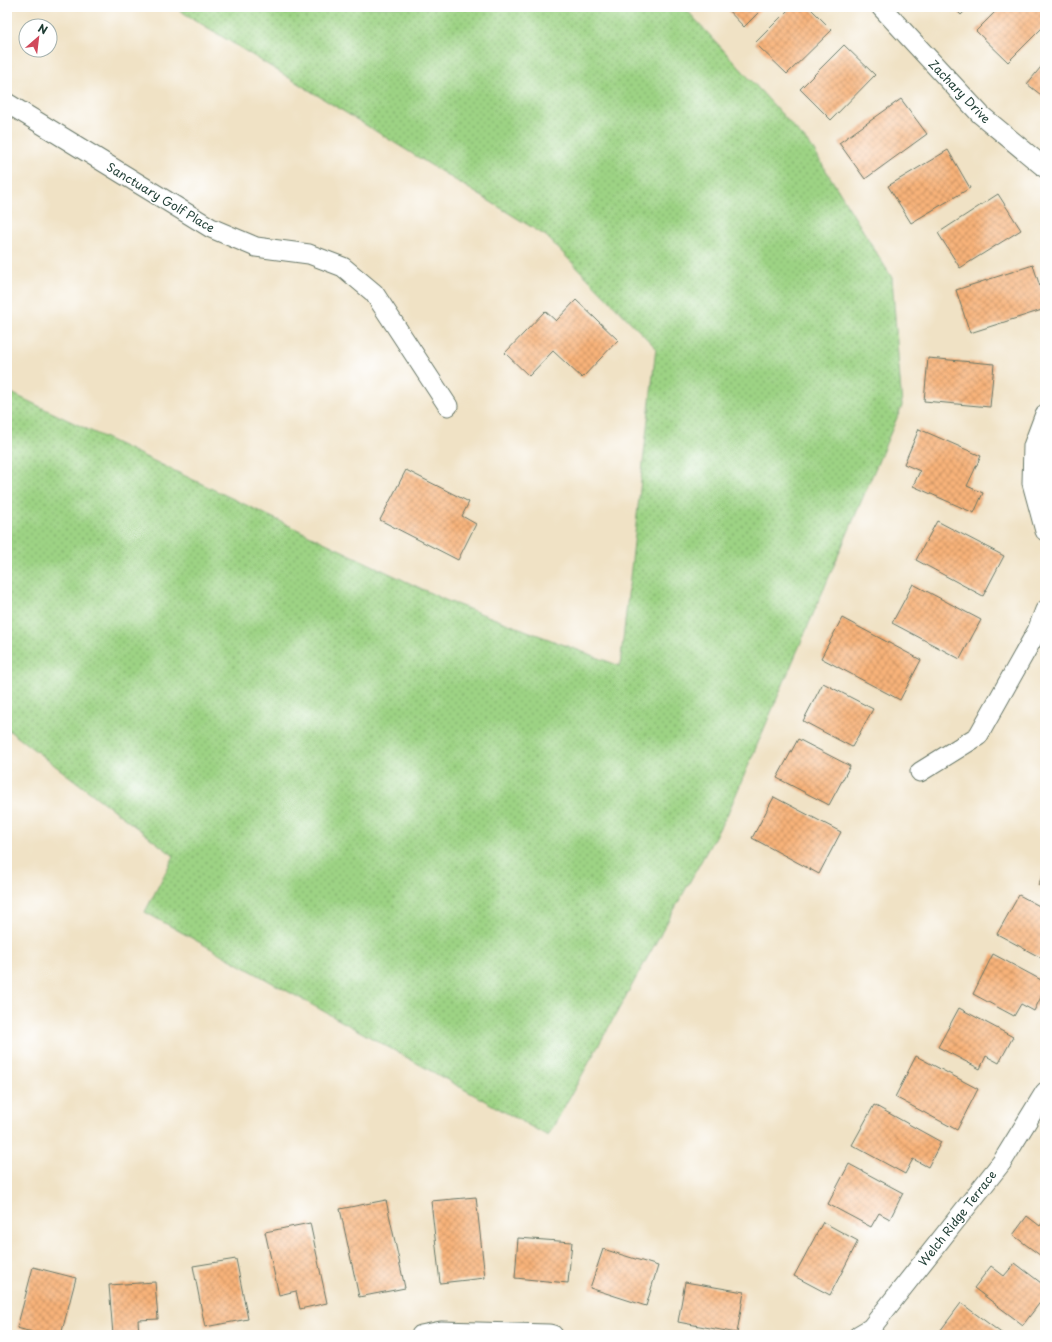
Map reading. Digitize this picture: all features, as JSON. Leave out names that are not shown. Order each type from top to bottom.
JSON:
[{"type":"street","name":"Zachary Drive","points":[[881,7],[981,115],[1045,168]]},
{"type":"street","name":"Sanctuary Golf Place","points":[[7,103],[211,228],[256,247],[309,254],[343,267],[374,293],[448,406]]},
{"type":"street","points":[[1045,414],[1033,446],[1032,483],[1045,532]]},
{"type":"street","points":[[920,772],[978,736],[1038,631],[1045,610]]},
{"type":"street","name":"Welch Ridge Terrace","points":[[859,1335],[871,1328],[1002,1162],[1045,1092]]},
{"type":"street","points":[[421,1335],[441,1331],[553,1335]]},
{"type":"green space","points":[[174,7],[684,7],[811,146],[892,278],[902,406],[728,813],[548,1136],[145,912],[174,856],[7,729],[7,391],[445,600],[620,666],[656,348],[546,236]]},
{"type":"building","points":[[725,7],[764,7],[744,27]]},
{"type":"building","points":[[791,7],[809,7],[832,30],[787,74],[755,43]]},
{"type":"building","points":[[953,7],[969,7],[961,15]]},
{"type":"building","points":[[1000,7],[1045,7],[1045,25],[1008,62],[976,31]]},
{"type":"building","points":[[844,45],[875,75],[831,120],[800,89]]},
{"type":"building","points":[[1045,62],[1045,98],[1027,84]]},
{"type":"building","points":[[901,99],[927,134],[865,179],[839,143]]},
{"type":"building","points":[[948,150],[970,188],[911,223],[888,186]]},
{"type":"building","points":[[998,194],[1021,230],[960,268],[938,233]]},
{"type":"building","points":[[1033,265],[1045,302],[1045,309],[970,333],[956,290]]},
{"type":"building","points":[[576,300],[618,340],[582,378],[553,351],[529,376],[505,353],[545,311],[556,321]]},
{"type":"building","points":[[928,358],[994,364],[990,407],[924,401]]},
{"type":"building","points":[[919,429],[981,456],[967,486],[983,493],[974,513],[913,486],[920,471],[904,464]]},
{"type":"building","points":[[406,470],[469,502],[462,516],[476,524],[458,560],[380,520]]},
{"type":"building","points":[[937,521],[1004,556],[983,596],[916,560]]},
{"type":"building","points":[[913,584],[981,620],[960,659],[892,623]]},
{"type":"building","points":[[842,618],[921,660],[900,700],[821,658]]},
{"type":"building","points":[[823,683],[873,709],[852,747],[803,721]]},
{"type":"building","points":[[798,739],[850,766],[829,805],[777,778]]},
{"type":"building","points":[[774,797],[841,832],[819,874],[752,838]]},
{"type":"building","points":[[1045,871],[1045,888],[1038,885]]},
{"type":"building","points":[[1019,895],[1045,909],[1045,960],[997,934]]},
{"type":"building","points":[[993,954],[1045,982],[1045,989],[1034,1011],[1021,1004],[1014,1016],[973,994]]},
{"type":"building","points":[[959,1008],[1013,1037],[999,1063],[986,1056],[980,1069],[938,1047]]},
{"type":"building","points":[[916,1056],[978,1089],[957,1130],[895,1097]]},
{"type":"building","points":[[874,1105],[941,1142],[928,1167],[913,1159],[905,1174],[852,1145]]},
{"type":"building","points":[[849,1164],[903,1193],[890,1219],[879,1213],[871,1227],[828,1204]]},
{"type":"building","points":[[476,1197],[485,1278],[440,1283],[431,1201]]},
{"type":"building","points":[[386,1200],[405,1288],[359,1297],[340,1209]]},
{"type":"building","points":[[1027,1216],[1040,1226],[1045,1219],[1045,1259],[1013,1235]]},
{"type":"building","points":[[823,1222],[858,1241],[830,1295],[794,1276]]},
{"type":"building","points":[[310,1223],[327,1303],[300,1309],[296,1291],[279,1295],[265,1232]]},
{"type":"building","points":[[518,1238],[572,1242],[568,1283],[515,1278]]},
{"type":"building","points":[[603,1249],[658,1266],[646,1306],[590,1288]]},
{"type":"building","points":[[236,1259],[248,1319],[205,1327],[193,1266]]},
{"type":"building","points":[[1015,1263],[1045,1286],[1045,1296],[1023,1325],[974,1288],[991,1266],[1004,1276]]},
{"type":"building","points":[[33,1267],[76,1278],[61,1335],[43,1335],[17,1328]]},
{"type":"building","points":[[155,1282],[158,1319],[138,1320],[139,1335],[113,1335],[109,1285]]},
{"type":"building","points":[[685,1282],[744,1292],[737,1333],[678,1322]]},
{"type":"building","points":[[961,1303],[1004,1335],[937,1335]]}]
